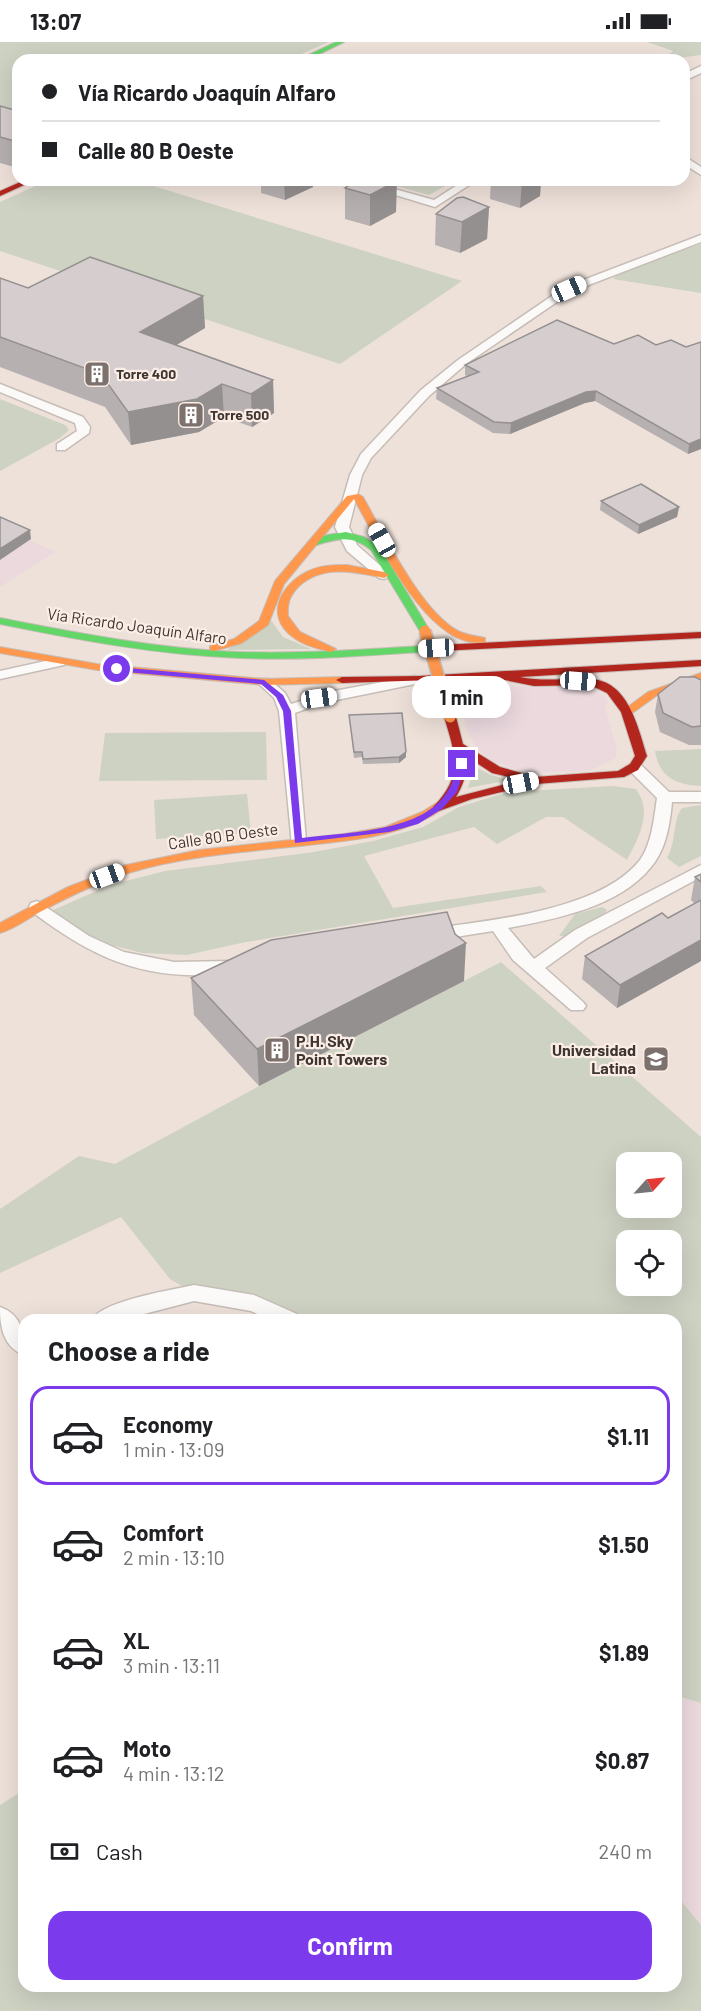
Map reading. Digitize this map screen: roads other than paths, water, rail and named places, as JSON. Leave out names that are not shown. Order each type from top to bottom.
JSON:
[{"type":"main road","points":[[314,54],[340,42]]},
{"type":"main road","points":[[0,194],[18,186]]},
{"type":"main road","points":[[183,651],[230,644],[259,628],[267,618],[279,584],[354,497],[396,562],[442,626],[453,633],[473,640],[545,642]]},
{"type":"main road","points":[[314,543],[342,534],[362,537],[375,548],[399,590]]},
{"type":"main road","points":[[350,653],[316,645],[291,632],[282,619],[284,598],[294,581],[318,569],[355,567],[384,575],[399,590]]},
{"type":"main road","name":"Calle 80 B Oeste","points":[[0,929],[37,908],[92,882],[149,863],[389,830],[415,822],[439,807],[459,779],[462,764],[459,746],[425,631],[399,590]]},
{"type":"main road","name":"Vía Ricardo Joaquín Alfaro","points":[[0,621],[98,641],[183,651],[271,656],[701,635]]},
{"type":"main road","points":[[0,650],[59,662],[157,674],[264,682],[419,679],[701,663]]},
{"type":"main road","points":[[439,807],[469,796],[536,780],[599,778],[620,774],[634,767],[641,756],[627,712],[611,692],[592,682],[534,683],[492,674]]},
{"type":"main road","points":[[627,712],[638,701],[660,689],[701,676]]},
{"type":"main road","points":[[459,746],[496,770],[536,780]]},
{"type":"street","points":[[372,186],[435,204],[463,186]]},
{"type":"street","points":[[384,575],[354,550],[342,534],[343,519],[354,497],[356,476],[365,457],[425,393],[462,362],[545,303],[592,279],[701,238]]},
{"type":"street","points":[[0,388],[79,420],[84,427],[83,434],[61,447]]},
{"type":"street","points":[[354,497],[375,548]]},
{"type":"street","points":[[0,675],[59,662]]},
{"type":"street","points":[[287,711],[319,698],[375,690],[419,679]]},
{"type":"street","points":[[264,682],[280,696],[287,711],[298,841]]},
{"type":"street","points":[[634,767],[665,797],[701,797]]},
{"type":"street","points":[[412,938],[496,924],[568,908],[604,895],[630,879],[644,866],[655,848],[665,797]]},
{"type":"street","points":[[533,968],[581,934],[701,870]]},
{"type":"street","points":[[604,895],[624,912]]},
{"type":"street","points":[[37,908],[82,940],[130,960],[173,970],[202,970],[252,964]]},
{"type":"street","points":[[496,924],[509,944],[577,1006]]},
{"type":"street","points":[[114,1314],[194,1293],[254,1303],[277,1314]]},
{"type":"street","points":[[0,1316],[18,1338]]},
{"type":"place","name":"Torre 400","points":[[97,374]]},
{"type":"place","name":"Torre 500","points":[[191,415]]},
{"type":"place","name":"P.H. Sky Point Towers","points":[[277,1050]]},
{"type":"place","name":"Universidad Latina","points":[[656,1059]]}]
